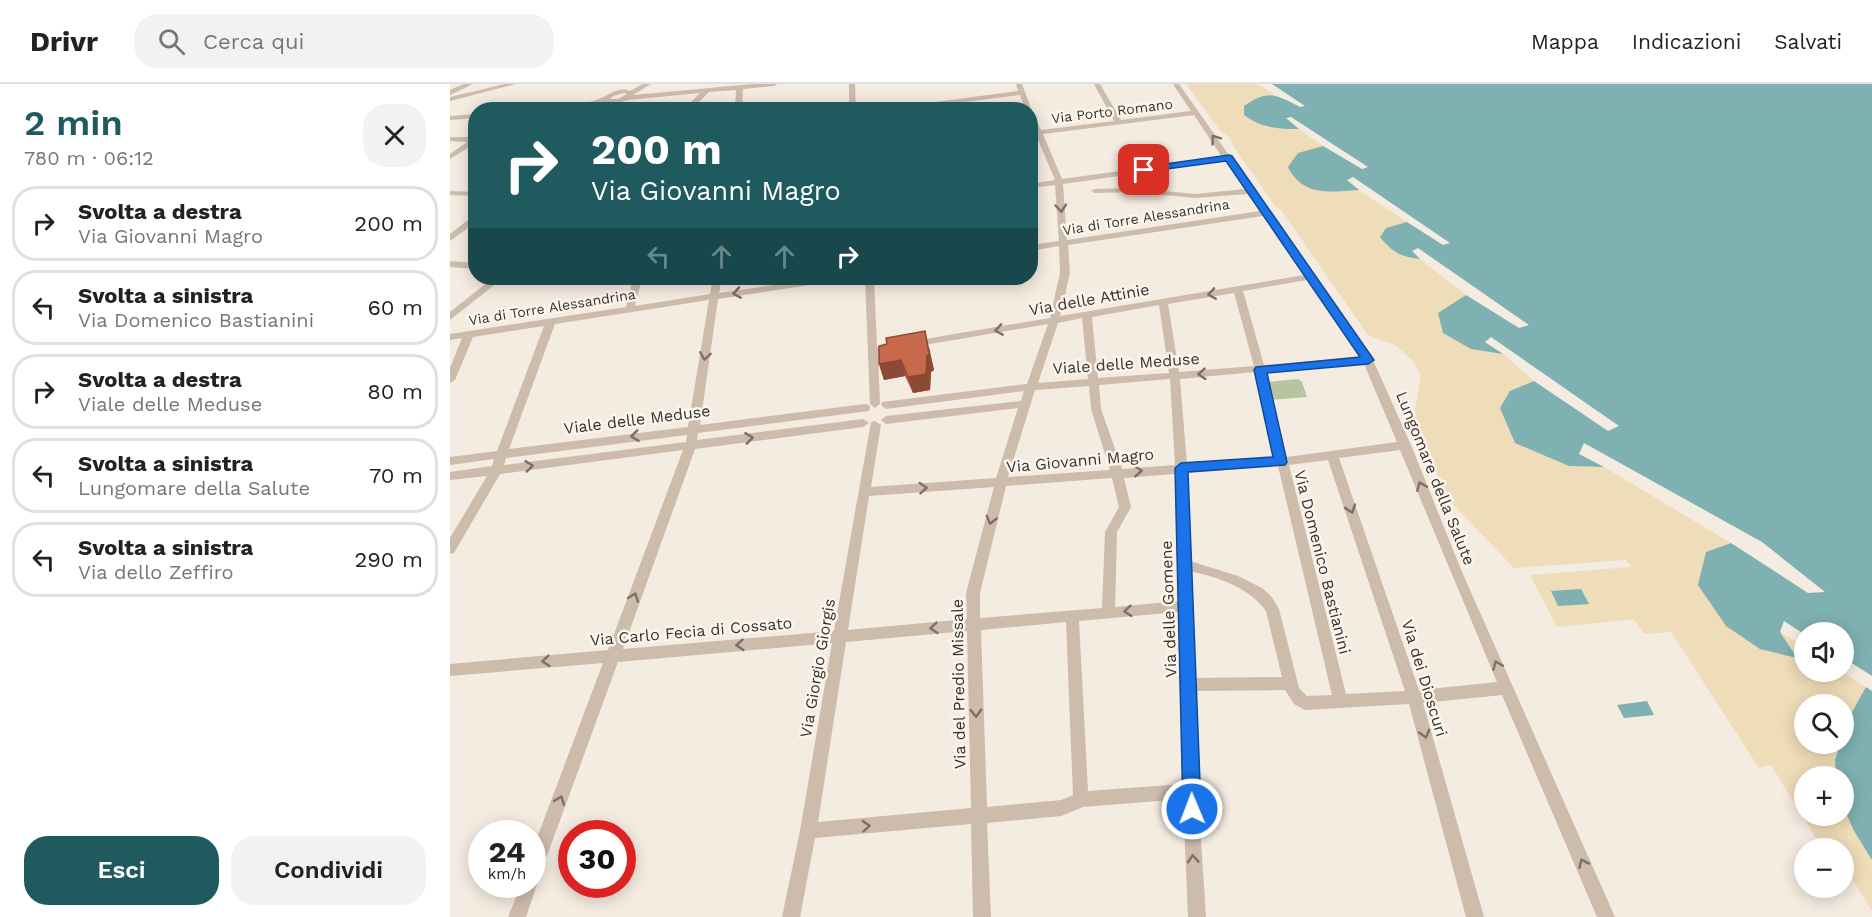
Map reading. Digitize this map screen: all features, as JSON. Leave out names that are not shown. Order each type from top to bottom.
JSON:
[{"type":"street","points":[[450,96],[470,84]]},
{"type":"street","points":[[450,96],[481,84]]},
{"type":"street","points":[[450,96],[513,84]]},
{"type":"street","points":[[622,102],[648,84]]},
{"type":"street","points":[[694,102],[714,84]]},
{"type":"street","points":[[596,102],[627,97],[705,92],[774,84]]},
{"type":"street","points":[[852,84],[853,102]]},
{"type":"street","name":"Via del Predio Missale","points":[[1019,84],[1026,102]]},
{"type":"street","points":[[1097,84],[1118,122]]},
{"type":"street","name":"Lungomare della Salute","points":[[1176,84],[1368,360],[1506,688],[1606,917]]},
{"type":"street","points":[[739,102],[740,88]]},
{"type":"street","points":[[946,102],[1022,93]]},
{"type":"street","name":"Via Porto Romano","points":[[1038,133],[1196,113]]},
{"type":"street","points":[[450,118],[468,117]]},
{"type":"street","points":[[450,139],[468,140]]},
{"type":"street","name":"Via del Predio Missale","points":[[982,917],[973,625],[974,588],[1001,483],[1054,321],[1064,276],[1059,181],[1038,139]]},
{"type":"street","points":[[450,157],[468,145]]},
{"type":"street","points":[[1038,185],[1229,158]]},
{"type":"street","points":[[1095,191],[1134,190],[1195,196],[1251,191]]},
{"type":"street","points":[[450,193],[468,194]]},
{"type":"street","name":"Via di Torre Alessandrina","points":[[1038,247],[1265,213]]},
{"type":"street","points":[[450,238],[468,224]]},
{"type":"street","points":[[450,264],[468,265]]},
{"type":"street","name":"Via delle Attinie","points":[[873,351],[1311,278]]},
{"type":"street","points":[[450,317],[489,285]]},
{"type":"street","points":[[630,309],[635,285]]},
{"type":"street","points":[[546,837],[691,445],[716,285]]},
{"type":"street","name":"Via di Torre Alessandrina","points":[[450,337],[791,285]]},
{"type":"street","points":[[869,285],[875,405]]},
{"type":"street","name":"Via Domenico Bastianini","points":[[1238,290],[1260,370],[1341,702]]},
{"type":"street","name":"Via delle Gomene","points":[[1163,301],[1175,376],[1181,468],[1197,917]]},
{"type":"street","points":[[1087,315],[1092,382],[1099,421],[1117,473],[1125,507],[1111,532],[1108,607]]},
{"type":"street","points":[[450,549],[496,470],[551,321]]},
{"type":"street","points":[[450,380],[469,334]]},
{"type":"street","name":"Viale delle Meduse","points":[[450,461],[875,405],[1032,387],[1368,360]]},
{"type":"street","name":"Viale delle Meduse","points":[[450,476],[1025,404]]},
{"type":"street","points":[[875,405],[892,412],[875,423],[859,416],[875,405]]},
{"type":"street","name":"Via Giorgio Giorgis","points":[[791,917],[808,831],[875,423]]},
{"type":"street","name":"Via Giovanni Magro","points":[[865,492],[1281,462],[1405,445]]},
{"type":"street","name":"Via dei Dioscuri","points":[[1332,454],[1414,697],[1475,917]]},
{"type":"street","points":[[1185,565],[1225,576],[1257,592],[1269,602],[1291,684],[1296,697],[1305,703],[1414,697],[1506,688]]},
{"type":"street","name":"Via Carlo Fecia di Cossato","points":[[450,669],[1187,606]]},
{"type":"street","points":[[1072,616],[1081,799]]},
{"type":"street","points":[[1188,685],[1291,684]]},
{"type":"street","points":[[808,831],[1061,808],[1081,799],[1192,790]]},
{"type":"street","points":[[517,917],[524,898]]},
{"type":"green space","points":[[1298,379],[1302,382],[1307,397],[1269,400],[1266,382]]},
{"type":"sand","points":[[1186,84],[1257,84],[1275,94],[1257,97],[1266,127],[1299,129],[1323,146],[1298,154],[1336,192],[1359,190],[1407,222],[1386,228],[1405,257],[1420,259],[1466,295],[1439,313],[1471,349],[1503,354],[1534,381],[1510,391],[1569,466],[1604,467],[1731,543],[1706,552],[1794,656],[1794,682],[1854,682],[1854,679],[1866,687],[1854,712],[1854,694],[1794,694],[1794,754],[1837,754],[1835,766],[1794,766],[1794,802],[1771,765],[1759,768],[1671,632],[1644,634],[1634,619],[1557,627],[1530,575],[1631,567],[1626,560],[1514,568],[1450,501],[1413,422],[1421,375],[1412,360],[1395,345],[1368,335],[1281,210],[1275,206],[1230,141],[1232,140],[1219,129]]},
{"type":"sand","points":[[1780,632],[1794,641],[1794,655]]},
{"type":"sand","points":[[1809,826],[1852,826],[1872,860],[1872,911],[1854,882],[1854,838],[1816,838]]},
{"type":"water","points":[[1272,84],[1872,84],[1872,676],[1854,664],[1854,622],[1794,622],[1794,628],[1784,621],[1780,632],[1794,653],[1794,657],[1760,649],[1726,626],[1698,585],[1706,552],[1731,543],[1808,593],[1825,592],[1762,542],[1584,443],[1579,454],[1604,467],[1569,466],[1515,443],[1500,408],[1510,391],[1534,381],[1608,431],[1619,426],[1491,337],[1485,342],[1503,354],[1471,349],[1443,333],[1438,313],[1466,295],[1519,328],[1529,325],[1418,248],[1412,251],[1420,259],[1397,253],[1380,237],[1386,228],[1407,222],[1443,245],[1450,243],[1353,177],[1347,180],[1359,190],[1319,191],[1301,184],[1288,167],[1298,153],[1323,146],[1362,169],[1368,167],[1291,117],[1286,118],[1299,129],[1270,127],[1257,123],[1244,115],[1244,106],[1266,95],[1278,96],[1300,107],[1305,106]]},
{"type":"water","points":[[1581,589],[1589,604],[1558,606],[1551,591]]},
{"type":"water","points":[[1866,687],[1872,691],[1872,860],[1852,826],[1854,826],[1854,766],[1835,766],[1837,754],[1854,754],[1854,709]]},
{"type":"water","points":[[1647,701],[1654,715],[1624,718],[1617,705]]},
{"type":"building","points":[[925,331],[929,354],[926,374],[908,377],[901,360],[879,364],[879,346],[887,344],[886,338]]},
{"type":"route","points":[[1144,170],[1229,158],[1368,360],[1260,370],[1281,462],[1181,468],[1192,809]]}]
